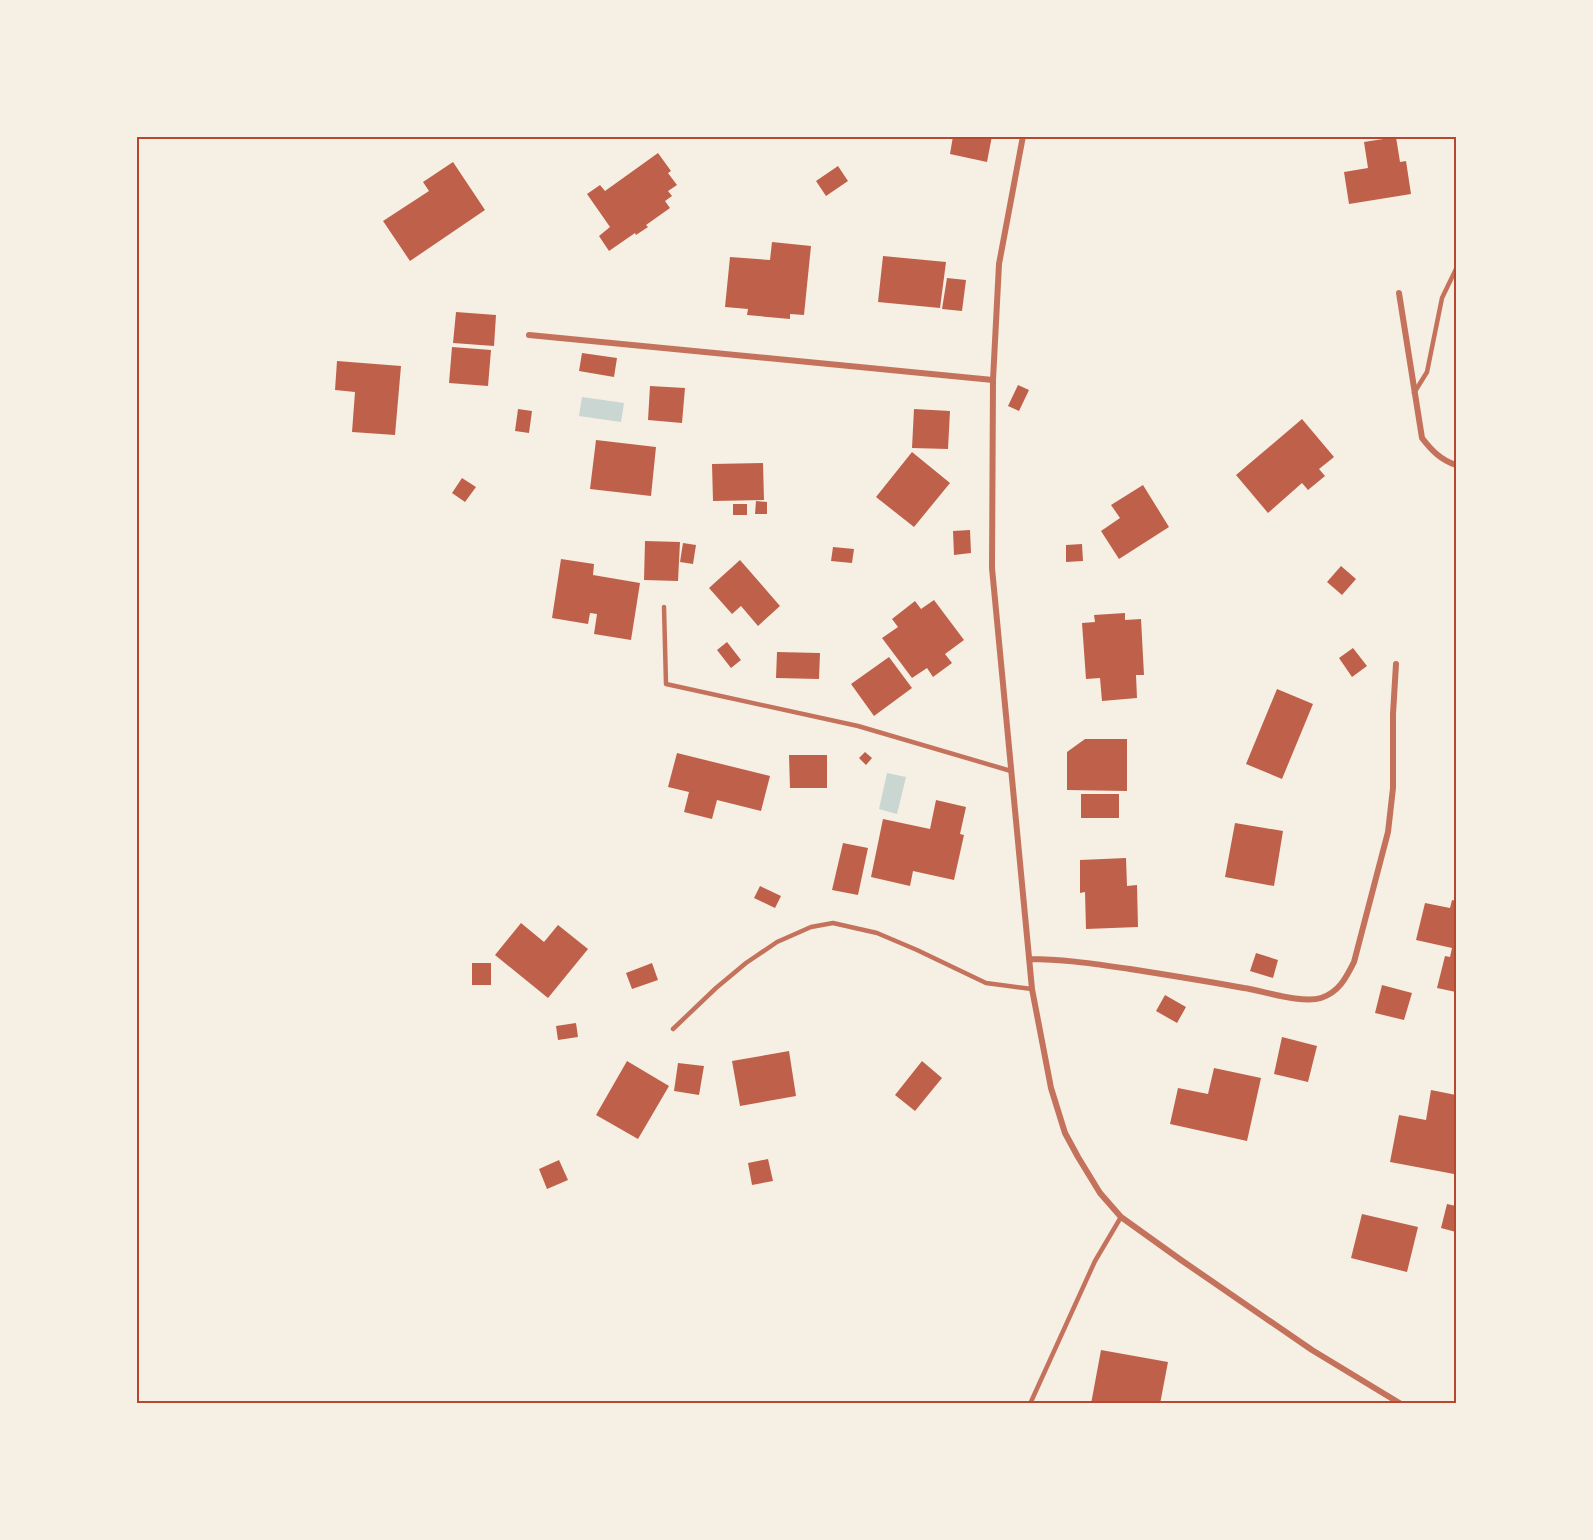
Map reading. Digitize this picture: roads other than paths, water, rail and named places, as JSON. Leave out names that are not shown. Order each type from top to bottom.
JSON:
[{"type":"street","points":[[1023,136],[999,264],[993,380],[992,568],[1032,989],[1051,1088],[1065,1133],[1100,1193],[1121,1217],[1312,1350],[1401,1404]]},
{"type":"street","points":[[1399,293],[1422,438],[1432,451],[1456,465]]},
{"type":"street","points":[[529,335],[993,380]]},
{"type":"street","points":[[1029,959],[1059,959],[1094,964],[1252,989],[1304,1000],[1319,999],[1334,993],[1354,962],[1388,832],[1393,788],[1396,664]]},
{"type":"lane","points":[[1414,393],[1427,372],[1442,298],[1456,269]]},
{"type":"lane","points":[[664,607],[666,684],[858,726],[1011,771]]},
{"type":"lane","points":[[673,1029],[716,988],[746,963],[777,942],[811,927],[833,923],[877,933],[986,983],[1032,989]]},
{"type":"lane","points":[[1030,1404],[1095,1261],[1121,1217]]}]
